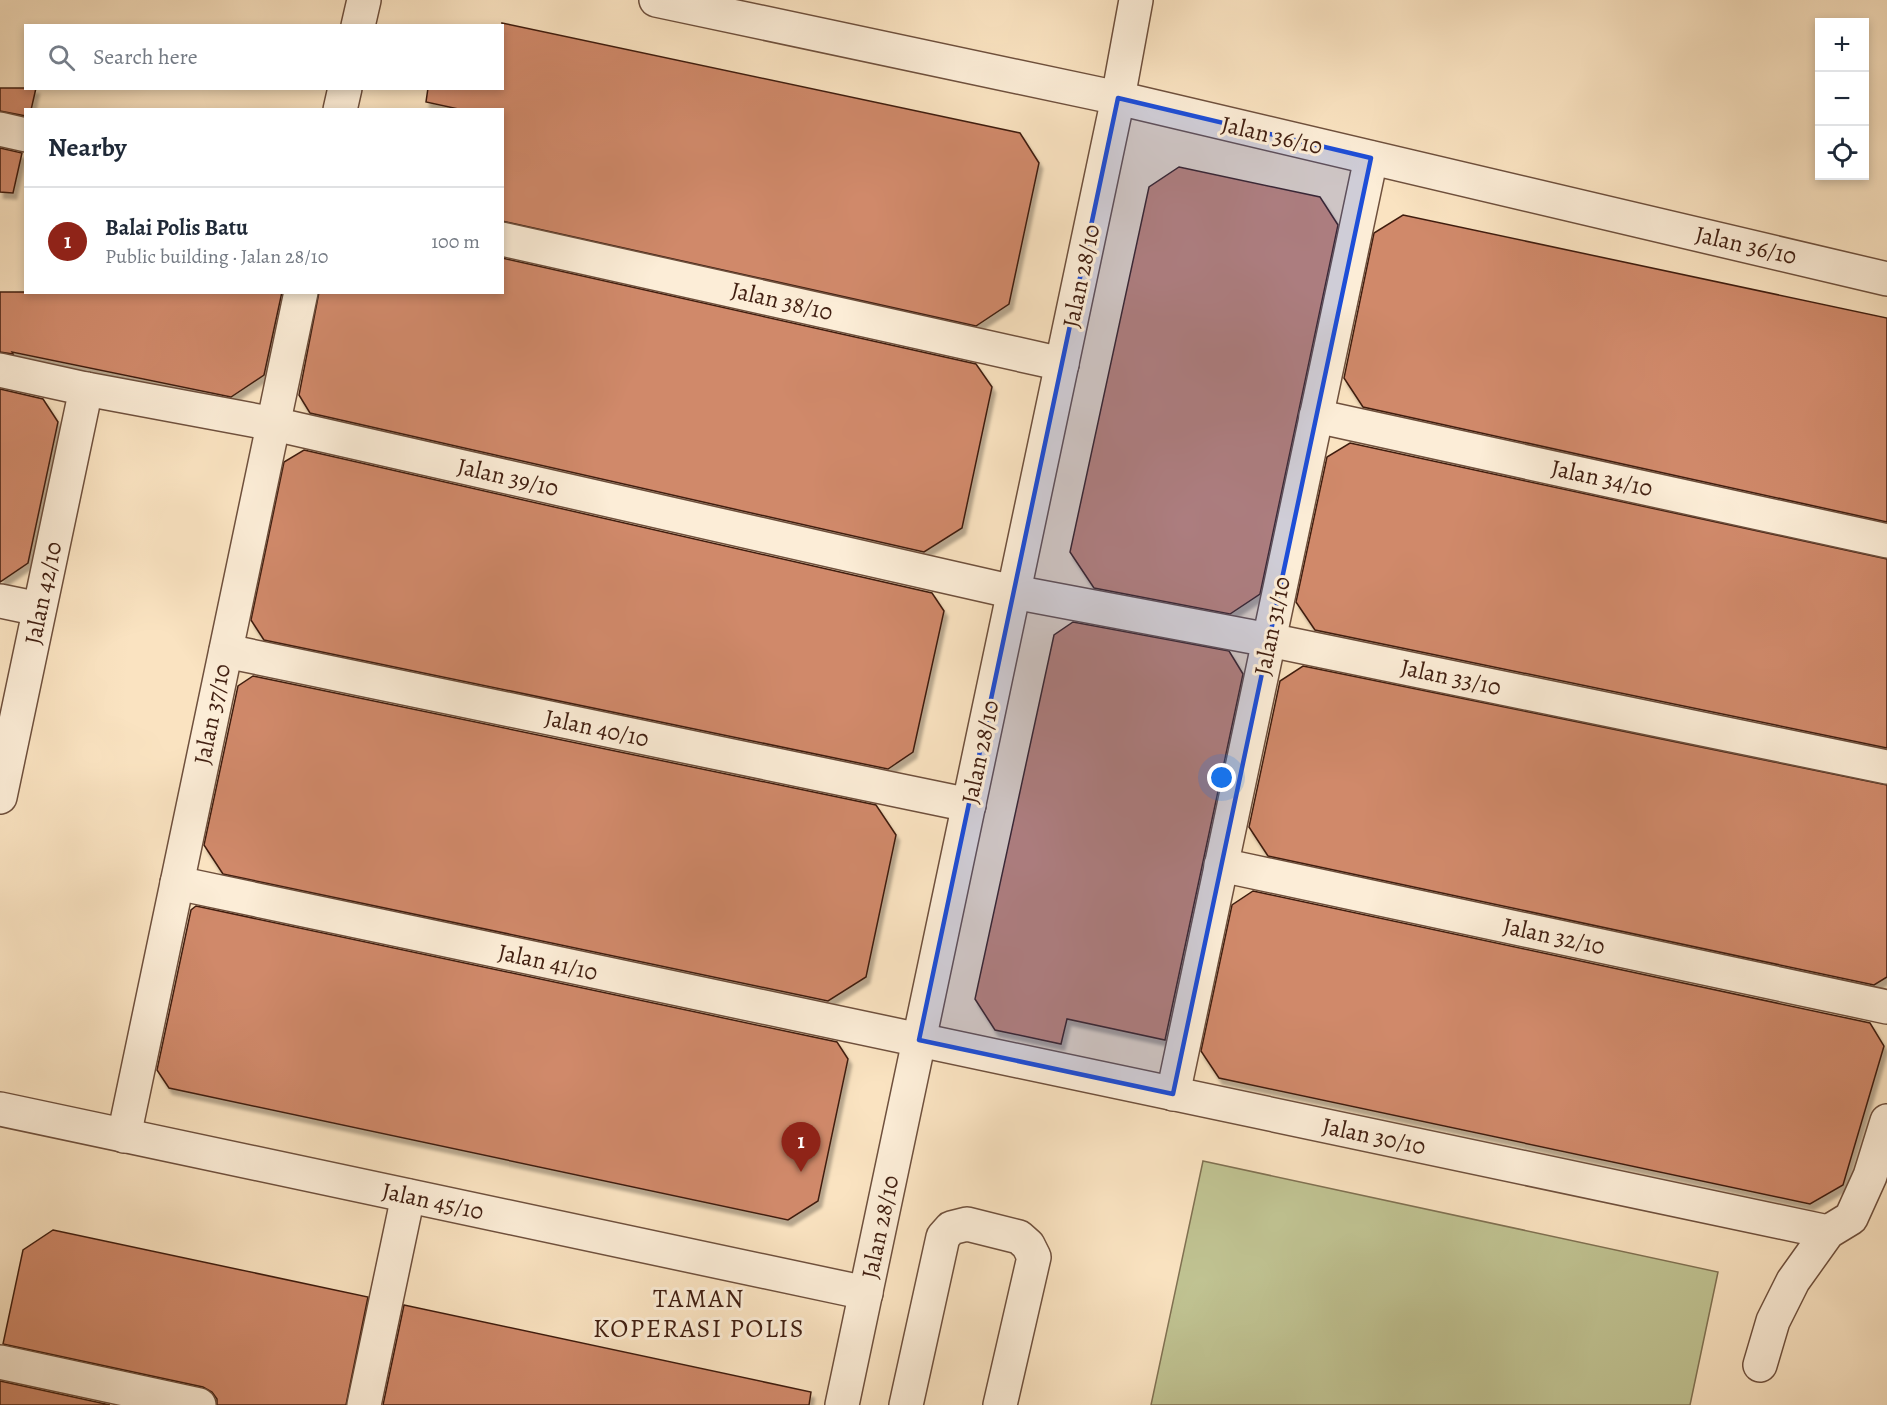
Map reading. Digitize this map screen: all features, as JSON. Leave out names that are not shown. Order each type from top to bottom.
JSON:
[{"type":"street","points":[[358,24],[364,0]]},
{"type":"street","name":"Jalan 36/10","points":[[656,0],[1118,98],[1887,279]]},
{"type":"street","name":"Jalan 28/10","points":[[842,1405],[1118,98],[1136,0]]},
{"type":"street","points":[[340,108],[345,90]]},
{"type":"street","points":[[0,129],[24,135]]},
{"type":"street","name":"Jalan 31/10","points":[[1173,1094],[1371,158]]},
{"type":"street","name":"Jalan 38/10","points":[[504,239],[1062,364]]},
{"type":"street","name":"Jalan 37/10","points":[[124,1136],[302,294]]},
{"type":"street","name":"Jalan 39/10","points":[[0,370],[86,389],[274,424],[1014,592]]},
{"type":"street","name":"Jalan 42/10","points":[[0,797],[86,389]]},
{"type":"street","name":"Jalan 34/10","points":[[1316,416],[1887,541]]},
{"type":"street","name":"Jalan 33/10","points":[[1014,592],[1269,640],[1887,767]]},
{"type":"street","points":[[0,601],[39,609]]},
{"type":"street","name":"Jalan 40/10","points":[[226,651],[969,806]]},
{"type":"street","name":"Jalan 32/10","points":[[1221,866],[1887,1007]]},
{"type":"street","name":"Jalan 41/10","points":[[177,883],[919,1040]]},
{"type":"street","name":"Jalan 30/10","points":[[919,1040],[1828,1232]]},
{"type":"street","name":"Jalan 45/10","points":[[0,1109],[866,1293]]},
{"type":"street","points":[[1760,1365],[1773,1321],[1793,1281],[1828,1232],[1851,1218],[1870,1176],[1887,1121]]},
{"type":"street","points":[[364,1405],[408,1196]]},
{"type":"street","points":[[906,1405],[943,1237],[951,1228],[967,1224],[1019,1237],[1028,1245],[1034,1257],[1000,1405]]},
{"type":"street","points":[[0,1362],[199,1405]]},
{"type":"highlighted area","points":[[1118,98],[1371,158],[1173,1094],[919,1040]]},
{"type":"green space","points":[[1203,1161],[1718,1272],[1690,1405],[1151,1405]]},
{"type":"building","points":[[502,23],[1020,133],[1039,163],[1009,304],[976,326],[504,221],[504,108],[454,108],[426,102],[428,90],[504,90],[504,24]]},
{"type":"building","points":[[0,88],[36,90],[31,108],[24,108],[24,116],[0,111]]},
{"type":"building","points":[[0,148],[22,153],[13,193],[0,192]]},
{"type":"building","points":[[1179,167],[1320,197],[1338,225],[1260,594],[1230,614],[1094,588],[1070,552],[1149,187]]},
{"type":"building","points":[[1403,215],[1887,318],[1887,522],[1363,407],[1344,378],[1374,233]]},
{"type":"building","points":[[504,258],[976,364],[992,387],[962,528],[924,552],[310,413],[299,395],[319,294],[504,294]]},
{"type":"building","points":[[0,292],[24,292],[24,294],[282,294],[264,375],[231,397],[12,352],[13,354],[0,352]]},
{"type":"building","points":[[0,389],[43,399],[58,422],[28,563],[0,582]]},
{"type":"building","points":[[1350,443],[1887,559],[1887,748],[1315,630],[1296,602],[1327,457]]},
{"type":"building","points":[[304,450],[932,593],[944,611],[913,752],[888,769],[264,640],[251,620],[284,462]]},
{"type":"building","points":[[1073,622],[1229,651],[1243,674],[1165,1040],[1067,1019],[1061,1044],[995,1030],[975,999],[1054,635]]},
{"type":"building","points":[[1303,666],[1887,785],[1887,977],[1874,985],[1268,856],[1249,827],[1280,681]]},
{"type":"building","points":[[253,676],[876,805],[896,835],[866,977],[828,1001],[223,874],[204,845],[238,686]]},
{"type":"building","points":[[1253,891],[1870,1023],[1884,1046],[1843,1185],[1810,1204],[1219,1078],[1201,1051],[1232,905]]},
{"type":"building","points":[[196,906],[837,1042],[848,1059],[818,1201],[788,1220],[169,1088],[157,1070],[191,910]]},
{"type":"building","points":[[53,1230],[368,1297],[346,1405],[217,1405],[217,1399],[212,1392],[203,1387],[3,1344],[23,1250]]},
{"type":"building","points":[[404,1305],[811,1392],[809,1405],[383,1405]]},
{"type":"building","points":[[0,1381],[110,1405],[0,1405]]},
{"type":"place","name":"Balai Polis Batu","points":[[801,1172]]},
{"type":"district","name":"TAMAN KOPERASI POLIS","points":[[699,1313]]}]
